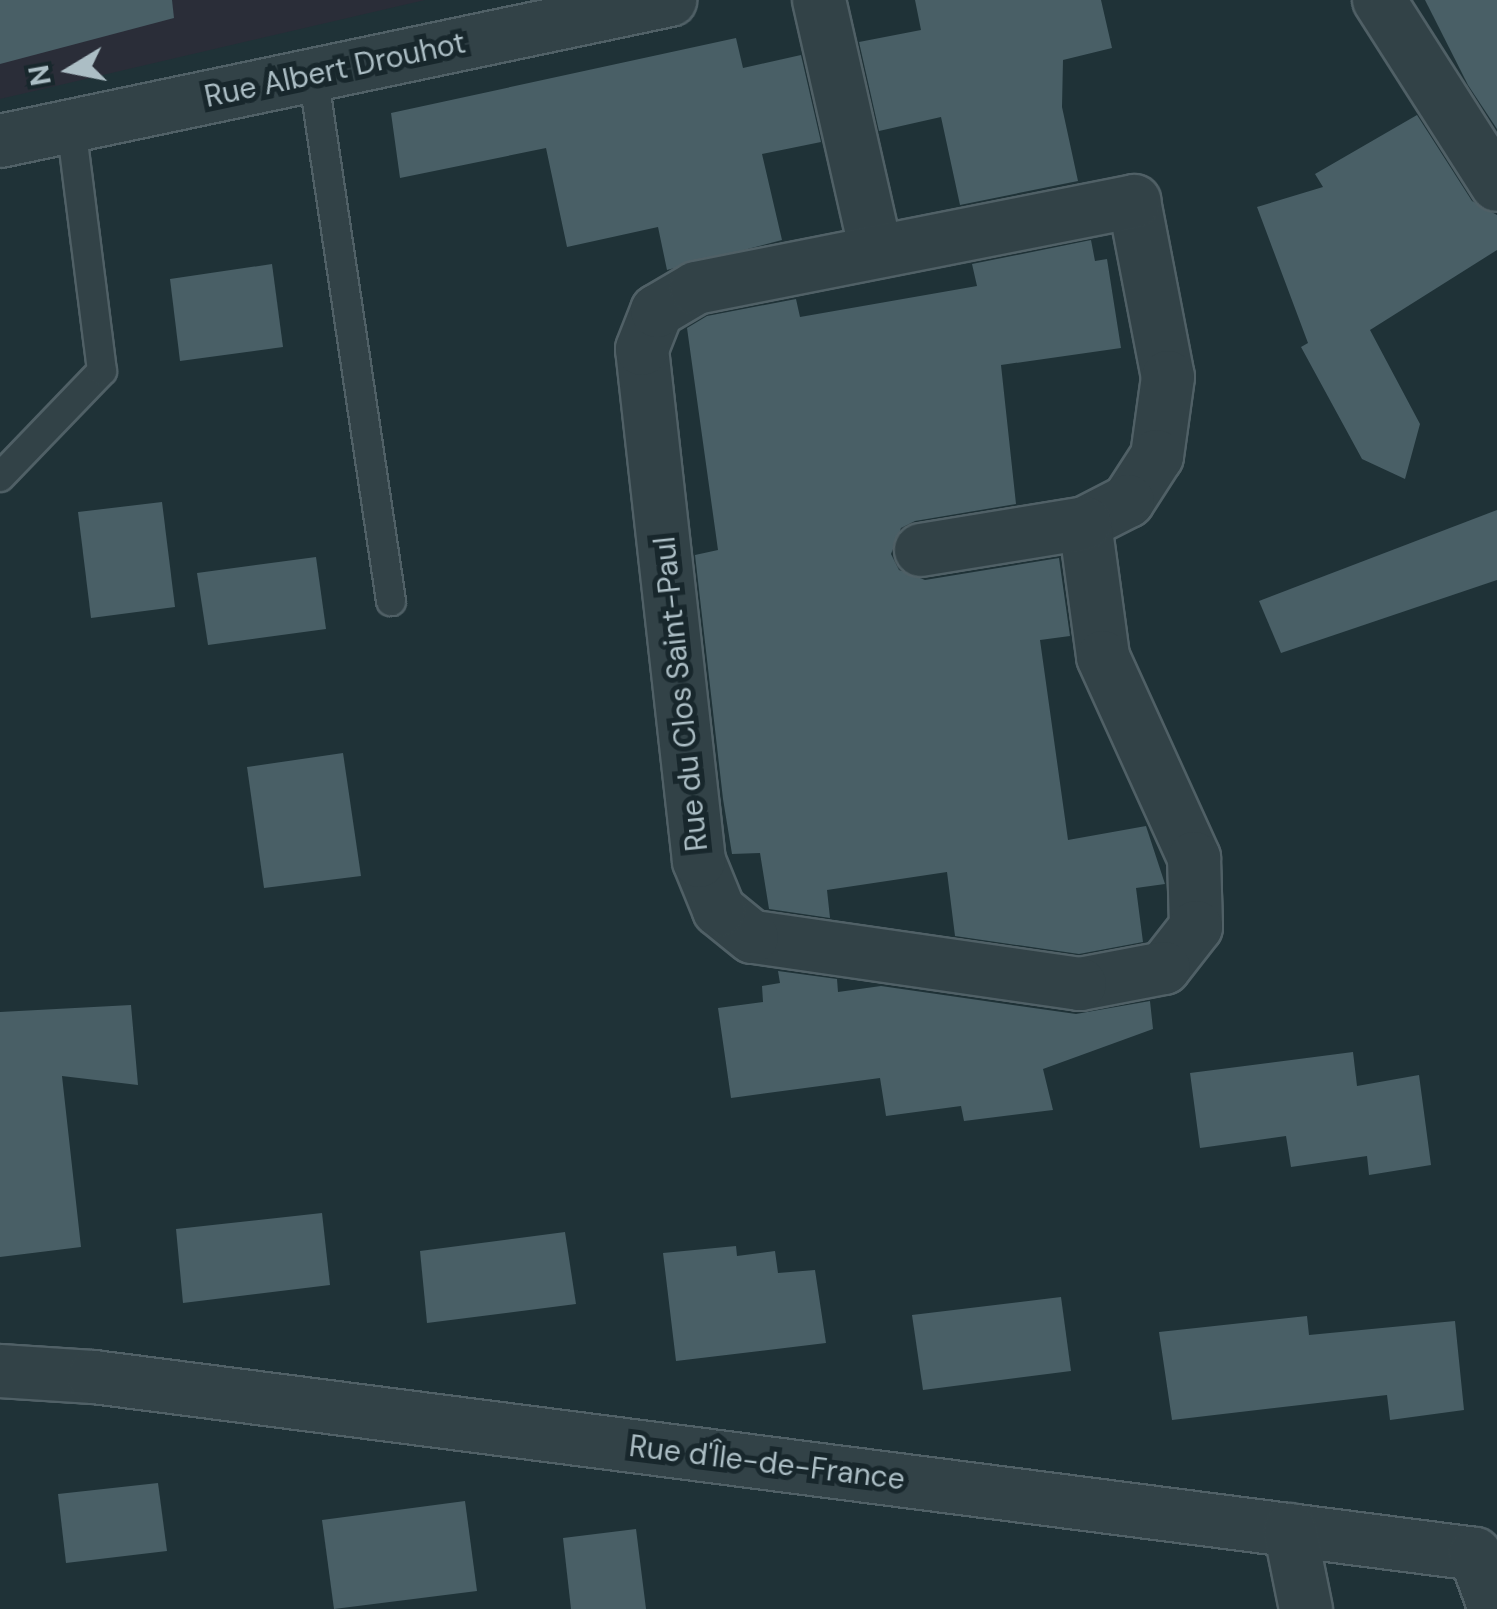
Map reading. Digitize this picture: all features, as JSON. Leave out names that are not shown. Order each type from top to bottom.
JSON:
[{"type":"street","name":"Rue Albert Drouhot","points":[[0,141],[670,0]]},
{"type":"street","points":[[818,0],[876,251]]},
{"type":"street","points":[[1379,0],[1497,185]]},
{"type":"street","name":"Rue du Clos Saint-Paul","points":[[921,550],[1085,523],[1128,501],[1158,456],[1168,377],[1134,202],[696,288],[657,311],[642,348],[699,861],[719,910],[752,937],[1080,984],[1164,968],[1196,927],[1194,858],[1103,657],[1085,523]]},
{"type":"street","name":"Rue d'Île-de-France","points":[[0,1372],[94,1377],[1475,1554],[1496,1609]]},
{"type":"street","points":[[1290,1530],[1306,1609]]},
{"type":"lane","points":[[312,74],[391,600]]},
{"type":"lane","points":[[0,477],[102,371],[71,125]]},
{"type":"shaded area","points":[[0,0],[425,0],[0,99]]},
{"type":"building","points":[[0,0],[172,0],[174,18],[0,64]]},
{"type":"building","points":[[915,0],[1101,0],[1112,48],[1063,60],[1062,107],[1078,181],[960,205],[941,117],[879,131],[859,42],[921,30]]},
{"type":"building","points":[[1425,0],[1497,0],[1497,129],[1468,85]]},
{"type":"building","points":[[736,38],[743,68],[801,55],[821,142],[762,154],[782,240],[667,270],[658,227],[567,247],[546,148],[400,178],[391,113]]},
{"type":"building","points":[[1417,115],[1472,201],[1497,215],[1497,250],[1370,330],[1420,424],[1405,479],[1362,459],[1301,347],[1308,343],[1257,207],[1323,187],[1315,174]]},
{"type":"building","points":[[1091,240],[1095,261],[1107,259],[1121,348],[1001,365],[1016,504],[915,521],[901,528],[891,554],[899,570],[925,580],[1059,558],[1070,636],[1040,640],[1068,840],[1146,826],[1165,884],[1136,888],[1143,942],[1079,954],[955,936],[947,872],[827,890],[830,918],[769,909],[760,853],[732,854],[723,799],[695,555],[718,550],[687,328],[707,316],[796,299],[800,317],[977,286],[972,264]]},
{"type":"building","points":[[272,264],[283,347],[180,361],[170,279]]},
{"type":"building","points":[[162,502],[175,607],[91,618],[78,512]]},
{"type":"building","points":[[1497,510],[1497,580],[1281,653],[1259,601]]},
{"type":"building","points":[[316,557],[326,629],[208,645],[197,573]]},
{"type":"building","points":[[343,753],[361,876],[264,888],[247,767]]},
{"type":"building","points":[[778,971],[837,979],[838,992],[881,986],[1076,1014],[1150,1001],[1153,1029],[1043,1069],[1053,1110],[964,1121],[961,1106],[886,1116],[880,1078],[731,1098],[718,1008],[763,1002],[762,986],[780,983]]},
{"type":"building","points":[[131,1005],[138,1085],[62,1076],[81,1247],[0,1257],[0,1012]]},
{"type":"building","points":[[1353,1052],[1357,1086],[1419,1075],[1431,1165],[1369,1175],[1367,1156],[1291,1167],[1286,1136],[1200,1148],[1190,1073]]},
{"type":"building","points":[[322,1213],[330,1285],[183,1303],[176,1229]]},
{"type":"building","points":[[565,1232],[576,1304],[427,1323],[420,1251]]},
{"type":"building","points":[[736,1246],[737,1256],[775,1251],[778,1273],[815,1270],[826,1343],[676,1361],[663,1253]]},
{"type":"building","points":[[1061,1297],[1071,1371],[923,1390],[912,1315]]},
{"type":"building","points":[[1307,1316],[1309,1335],[1455,1321],[1464,1410],[1390,1420],[1387,1395],[1172,1420],[1159,1332]]},
{"type":"building","points":[[158,1483],[167,1551],[66,1563],[58,1494]]},
{"type":"building","points":[[465,1501],[477,1591],[334,1609],[322,1520]]},
{"type":"building","points":[[636,1529],[646,1609],[571,1609],[563,1538]]}]
